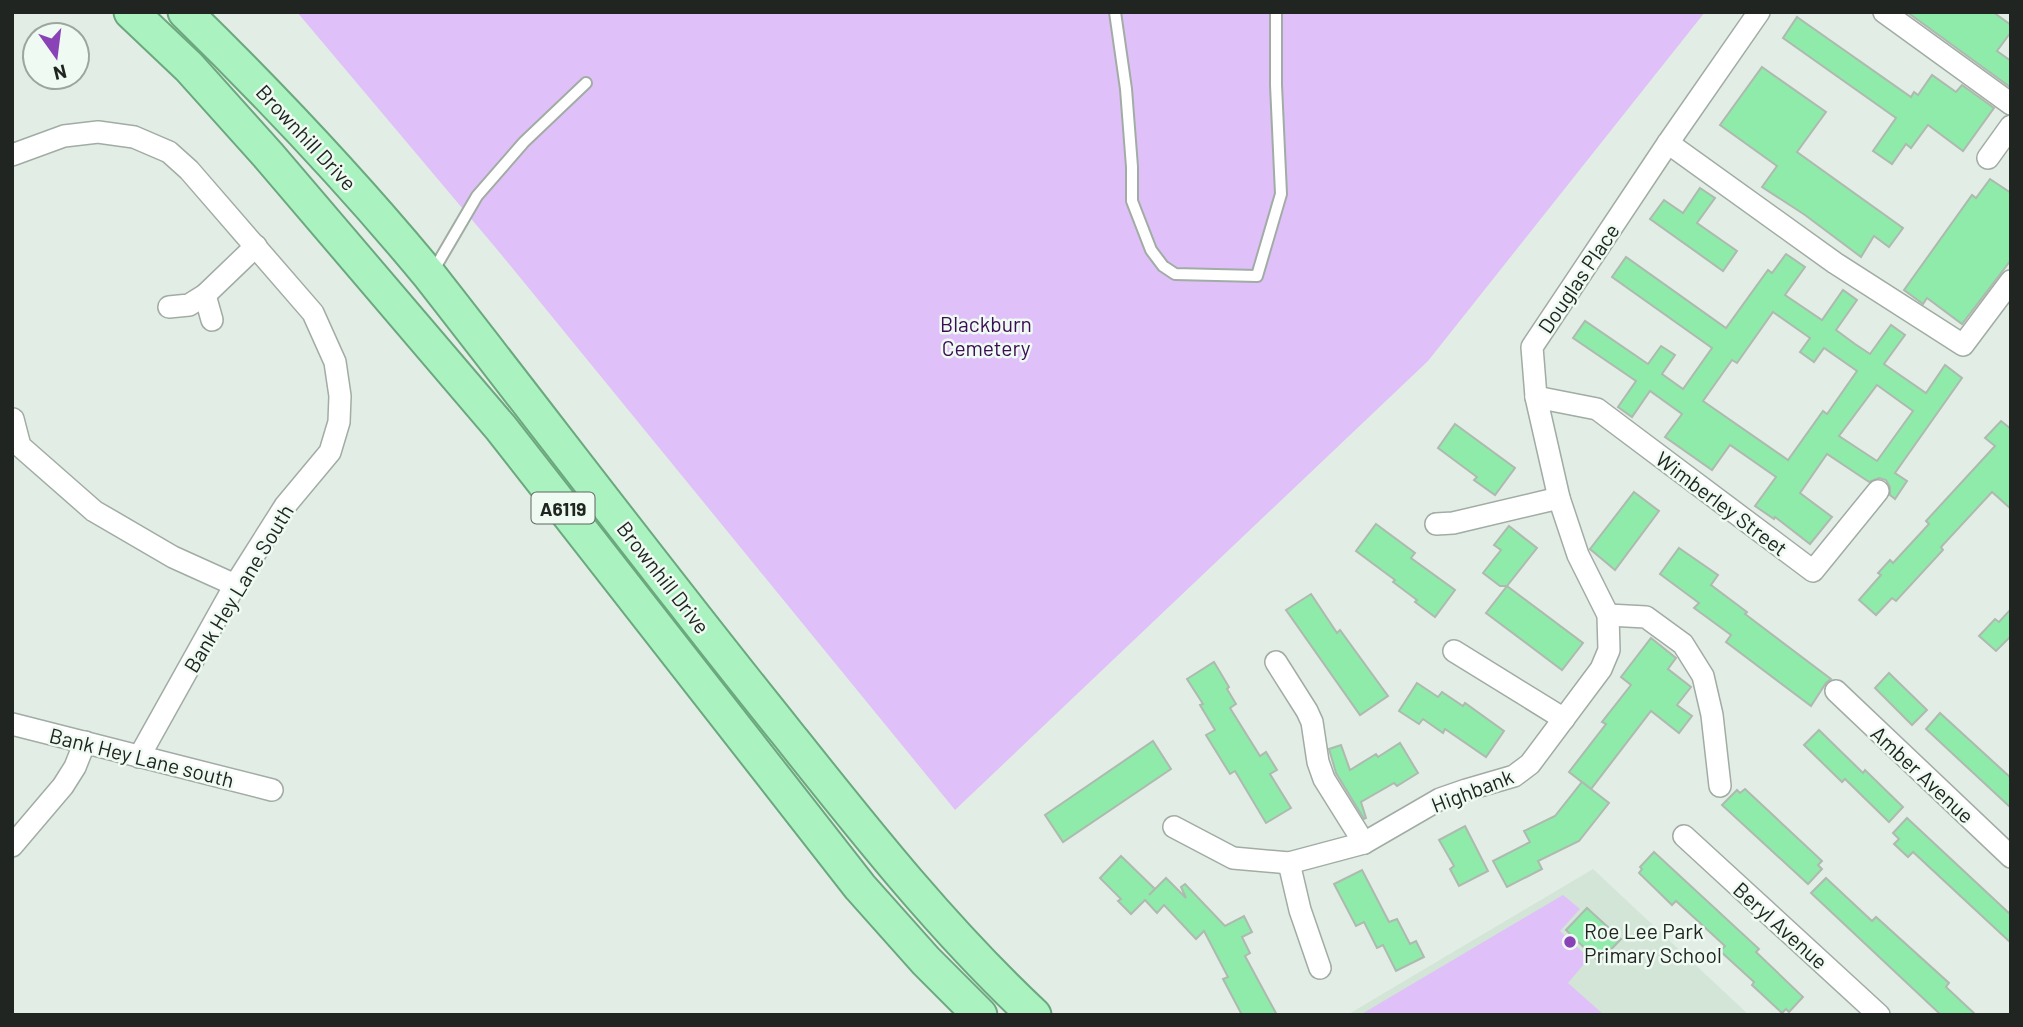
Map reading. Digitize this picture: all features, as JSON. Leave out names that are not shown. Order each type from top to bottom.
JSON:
[{"type":"highway","name":"Brownhill Drive","points":[[131,12],[188,67],[268,155],[492,418],[860,887],[926,961],[981,1015]]},
{"type":"highway","name":"Brownhill Drive","points":[[185,12],[255,82],[397,236],[891,864],[974,956],[1034,1015]]},
{"type":"street","name":"Douglas Place","points":[[1608,615],[1578,555],[1559,498],[1536,397],[1532,347],[1759,12]]},
{"type":"street","points":[[1884,12],[2011,104]]},
{"type":"street","points":[[1988,158],[2011,126]]},
{"type":"street","name":"Bank Hey Lane South","points":[[12,155],[64,136],[98,132],[134,137],[169,152],[256,246],[313,313],[335,362],[340,396],[339,422],[330,452],[285,506],[235,585],[138,757]]},
{"type":"street","points":[[1668,143],[1835,263],[1963,345],[2011,281]]},
{"type":"street","points":[[169,307],[189,305],[205,295],[256,246]]},
{"type":"street","points":[[205,295],[212,320]]},
{"type":"street","name":"Wimberley Street","points":[[1536,397],[1597,409],[1813,571],[1878,491]]},
{"type":"street","points":[[13,419],[20,446],[94,511],[173,557],[235,585]]},
{"type":"street","points":[[1436,524],[1452,523],[1559,498]]},
{"type":"street","points":[[1608,615],[1646,617],[1682,643],[1703,676],[1712,715],[1720,786]]},
{"type":"street","name":"Highbank","points":[[1174,827],[1233,858],[1289,863],[1364,843],[1440,799],[1514,776],[1530,764],[1601,669],[1609,650],[1608,615]]},
{"type":"street","points":[[1454,651],[1564,719]]},
{"type":"street","points":[[1276,662],[1312,722],[1318,762],[1324,779],[1364,843]]},
{"type":"street","name":"Amber Avenue","points":[[1836,691],[2011,857]]},
{"type":"street","name":"Bank Hey Lane south","points":[[12,724],[272,790]]},
{"type":"street","points":[[12,846],[64,786],[85,742]]},
{"type":"street","name":"Beryl Avenue","points":[[1684,836],[1879,1015]]},
{"type":"street","points":[[1289,863],[1300,910],[1320,968]]},
{"type":"lane","points":[[1115,12],[1126,89],[1132,201],[1151,250],[1163,266],[1175,274],[1257,276],[1281,194],[1276,12]]},
{"type":"lane","points":[[430,276],[477,196],[524,142],[586,83]]},
{"type":"shaded area","name":"Roe Lee Park Primary School","points":[[1593,869],[1749,1015],[1347,1015]]},
{"type":"green space","name":"Blackburn Cemetery","points":[[297,12],[1705,12],[1428,361],[955,810],[500,253]]},
{"type":"green space","points":[[1563,895],[1580,909],[1560,931],[1589,958],[1568,983],[1604,1015],[1360,1015]]},
{"type":"building","points":[[1907,12],[1993,12],[2011,25],[2011,32],[1997,51],[2011,61],[2011,86],[2010,87]]},
{"type":"building","points":[[1797,17],[1911,97],[1914,92],[1918,95],[1932,75],[1956,92],[1962,85],[1994,108],[1963,151],[1928,125],[1911,148],[1906,144],[1892,164],[1873,151],[1896,118],[1783,38]]},
{"type":"building","points":[[1762,67],[1826,112],[1797,152],[1903,228],[1889,247],[1874,236],[1861,257],[1762,187],[1777,166],[1720,125]]},
{"type":"building","points":[[1990,179],[2011,193],[2011,260],[1962,324],[1927,298],[1923,304],[1904,290],[1972,195],[1976,198]]},
{"type":"building","points":[[1700,188],[1715,198],[1697,223],[1737,251],[1723,271],[1650,219],[1664,200],[1683,213]]},
{"type":"building","points":[[1786,254],[1805,267],[1785,295],[1822,320],[1843,290],[1857,300],[1836,330],[1870,354],[1891,325],[1905,335],[1884,364],[1926,393],[1945,365],[1962,378],[1895,473],[1907,481],[1895,499],[1890,495],[1886,480],[1879,478],[1869,482],[1827,454],[1800,493],[1832,517],[1810,544],[1775,517],[1774,519],[1755,506],[1776,477],[1730,445],[1712,470],[1665,437],[1682,414],[1650,391],[1632,417],[1618,407],[1636,381],[1573,338],[1585,321],[1648,364],[1661,346],[1675,355],[1662,374],[1683,389],[1712,348],[1612,277],[1626,257],[1726,328],[1768,270],[1772,273]],"holes":[[[1773,312],[1810,338],[1800,352],[1814,362],[1824,348],[1857,371],[1827,414],[1823,411],[1788,460],[1703,401],[1732,360],[1737,363]],[[1877,385],[1913,411],[1877,461],[1839,436]]]},
{"type":"building","points":[[2001,421],[2011,429],[2011,509],[1992,492],[1896,601],[1892,598],[1876,615],[1859,600],[1881,575],[1878,573],[1890,560],[1893,563],[1929,524],[1926,521],[1995,446],[1985,438]]},
{"type":"building","points":[[1455,424],[1515,468],[1495,495],[1474,480],[1477,477],[1438,448]]},
{"type":"building","points":[[1634,492],[1659,511],[1615,570],[1590,549]]},
{"type":"building","points":[[1376,524],[1415,553],[1411,558],[1455,590],[1435,617],[1393,582],[1395,580],[1356,551]]},
{"type":"building","points":[[1509,526],[1537,548],[1507,586],[1500,586],[1483,573],[1501,550],[1494,545]]},
{"type":"building","points":[[1679,548],[1718,575],[1711,585],[1831,679],[1811,706],[1726,642],[1731,635],[1694,608],[1699,603],[1660,574]]},
{"type":"building","points":[[1507,586],[1583,643],[1562,670],[1486,613]]},
{"type":"building","points":[[1311,594],[1337,633],[1340,630],[1388,696],[1360,715],[1286,610]]},
{"type":"building","points":[[2011,609],[2011,636],[1996,651],[1979,636],[1995,619],[1999,622]]},
{"type":"building","points":[[1651,638],[1676,658],[1668,669],[1691,687],[1677,705],[1692,716],[1679,733],[1651,711],[1591,789],[1569,772],[1606,724],[1602,722],[1631,685],[1621,677]]},
{"type":"building","points":[[1214,662],[1236,704],[1230,708],[1260,756],[1266,752],[1277,770],[1270,774],[1291,808],[1266,823],[1235,771],[1230,774],[1206,735],[1215,730],[1187,679]]},
{"type":"building","points":[[1889,673],[1927,710],[1912,725],[1875,688]]},
{"type":"building","points":[[1417,683],[1438,697],[1442,692],[1463,706],[1465,703],[1504,731],[1486,757],[1445,729],[1443,733],[1423,719],[1419,724],[1399,711]]},
{"type":"building","points":[[1940,713],[2011,778],[2011,808],[1926,729]]},
{"type":"building","points":[[1819,730],[1903,807],[1889,822],[1845,779],[1842,782],[1804,745]]},
{"type":"building","points":[[1153,741],[1171,769],[1063,842],[1045,815]]},
{"type":"building","points":[[1400,743],[1418,773],[1361,802],[1366,818],[1364,819],[1336,773],[1329,749],[1341,745],[1350,770]]},
{"type":"building","points":[[1582,782],[1609,803],[1579,841],[1538,861],[1542,869],[1507,887],[1493,861],[1530,842],[1524,831],[1555,816]]},
{"type":"building","points":[[1745,789],[1822,861],[1818,865],[1822,869],[1808,884],[1722,805],[1737,790],[1740,793]]},
{"type":"building","points":[[1907,818],[2011,915],[2011,943],[1913,852],[1908,857],[1894,844],[1899,839],[1893,833]]},
{"type":"building","points":[[1465,826],[1488,871],[1459,886],[1450,869],[1454,866],[1439,840]]},
{"type":"building","points":[[1654,852],[1759,949],[1756,952],[1803,997],[1789,1012],[1786,1009],[1782,1013],[1752,985],[1754,982],[1720,951],[1725,946],[1676,901],[1672,905],[1639,873],[1642,869],[1640,867]]},
{"type":"building","points":[[1121,856],[1155,889],[1166,878],[1186,898],[1181,887],[1185,884],[1225,926],[1244,916],[1252,932],[1242,937],[1250,953],[1245,956],[1277,1015],[1242,1015],[1223,979],[1228,977],[1204,931],[1196,939],[1164,905],[1157,913],[1145,900],[1131,914],[1118,901],[1121,899],[1100,878]]},
{"type":"building","points":[[1362,870],[1389,922],[1397,919],[1410,944],[1416,941],[1424,957],[1396,971],[1383,945],[1377,948],[1364,922],[1356,926],[1334,884]]},
{"type":"building","points":[[1826,878],[1872,921],[1876,917],[1949,983],[1946,987],[1976,1015],[1941,1015],[1811,893]]},
{"type":"building","points":[[1587,908],[1621,939],[1599,962],[1566,930]]},
{"type":"place","name":"Roe Lee Park Primary School","points":[[1570,942]]}]
